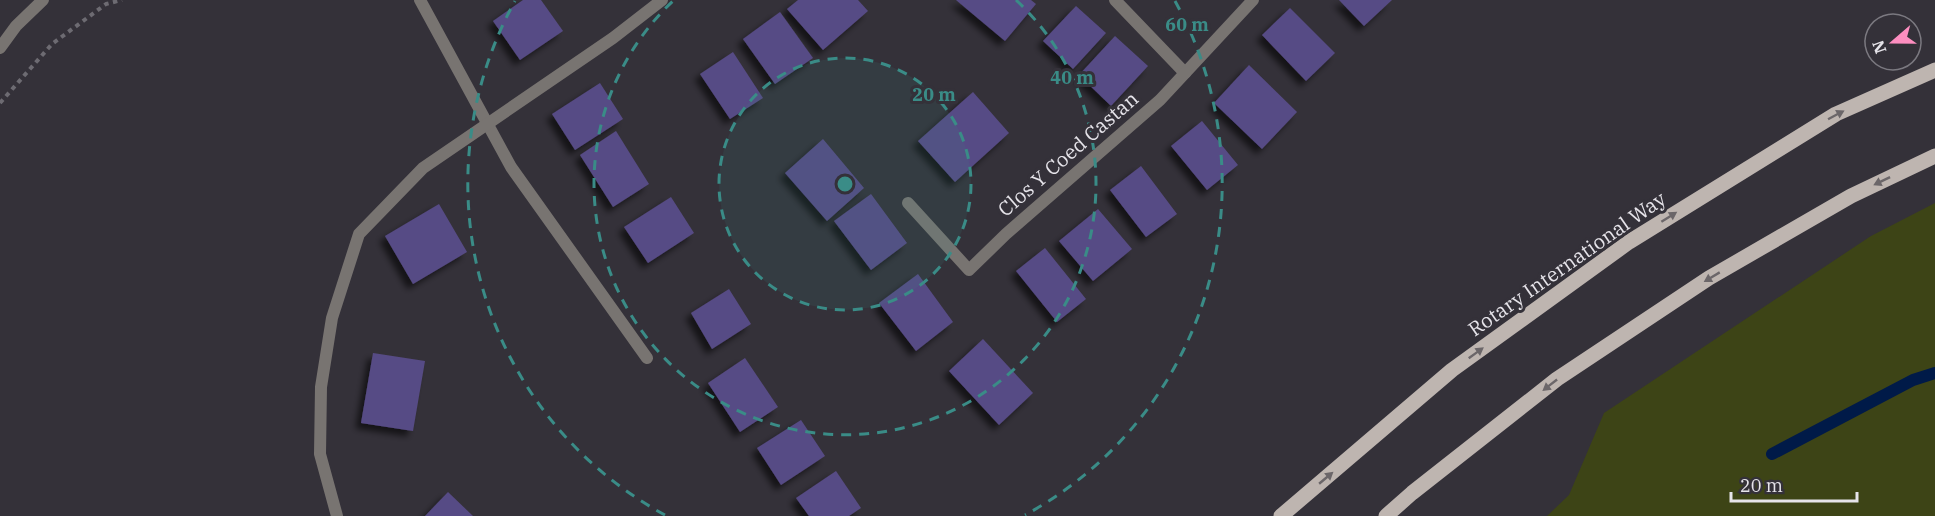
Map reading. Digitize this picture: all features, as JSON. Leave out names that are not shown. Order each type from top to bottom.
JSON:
[{"type":"main road","name":"Rotary International Way","points":[[1281,516],[1452,370],[1629,242],[1836,114],[1935,70]]},
{"type":"main road","points":[[1386,516],[1557,379],[1709,278],[1851,196],[1935,156]]},
{"type":"street","points":[[0,48],[16,26],[43,0]]},
{"type":"street","points":[[420,0],[511,167],[648,358]]},
{"type":"street","points":[[337,516],[320,454],[321,387],[332,318],[359,234],[423,168],[613,38],[662,0]]},
{"type":"street","points":[[1115,0],[1185,73]]},
{"type":"street","name":"Clos Y Coed Castan","points":[[908,203],[969,270],[1006,234],[1160,100],[1253,0]]},
{"type":"path","points":[[0,103],[52,44],[106,4],[122,0]]},
{"type":"green space","points":[[1935,203],[1935,516],[1547,516],[1569,495],[1604,413],[1871,236]]},
{"type":"building","points":[[523,0],[541,0],[563,31],[520,60],[493,21]]},
{"type":"building","points":[[798,0],[858,0],[868,11],[823,50],[787,9]]},
{"type":"building","points":[[956,0],[1031,0],[1036,4],[1005,41]]},
{"type":"building","points":[[1339,0],[1392,0],[1364,26]]},
{"type":"building","points":[[1076,6],[1106,33],[1073,69],[1043,41]]},
{"type":"building","points":[[1290,8],[1335,53],[1306,81],[1262,35]]},
{"type":"building","points":[[780,12],[813,58],[775,84],[743,39]]},
{"type":"building","points":[[1115,36],[1148,66],[1111,106],[1079,75]]},
{"type":"building","points":[[733,52],[763,98],[730,119],[700,74]]},
{"type":"building","points":[[1249,65],[1297,112],[1262,149],[1214,103]]},
{"type":"building","points":[[600,83],[623,119],[575,150],[552,114]]},
{"type":"building","points":[[973,92],[1009,133],[955,182],[918,141]]},
{"type":"building","points":[[1202,121],[1238,165],[1207,190],[1171,146]]},
{"type":"building","points":[[616,131],[649,184],[613,207],[580,155]]},
{"type":"building","points":[[823,139],[864,188],[827,221],[785,173]]},
{"type":"building","points":[[1141,166],[1177,214],[1146,237],[1110,190]]},
{"type":"building","points":[[871,194],[907,243],[871,270],[834,221]]},
{"type":"building","points":[[671,197],[694,233],[648,263],[624,227]]},
{"type":"building","points":[[439,204],[467,252],[413,284],[385,236]]},
{"type":"building","points":[[1098,209],[1132,249],[1093,281],[1059,241]]},
{"type":"building","points":[[1045,248],[1086,299],[1057,322],[1016,271]]},
{"type":"building","points":[[918,274],[953,322],[916,351],[879,303]]},
{"type":"building","points":[[729,289],[751,324],[712,349],[691,313]]},
{"type":"building","points":[[983,339],[1033,393],[999,425],[949,371]]},
{"type":"building","points":[[373,353],[425,361],[413,431],[361,423]]},
{"type":"building","points":[[745,358],[778,407],[740,432],[708,383]]},
{"type":"building","points":[[801,420],[825,456],[781,485],[757,448]]},
{"type":"building","points":[[836,471],[861,508],[849,516],[809,516],[796,498]]},
{"type":"building","points":[[448,492],[473,516],[425,516]]},
{"type":"waterway","points":[[1772,454],[1913,380],[1935,373]]}]
